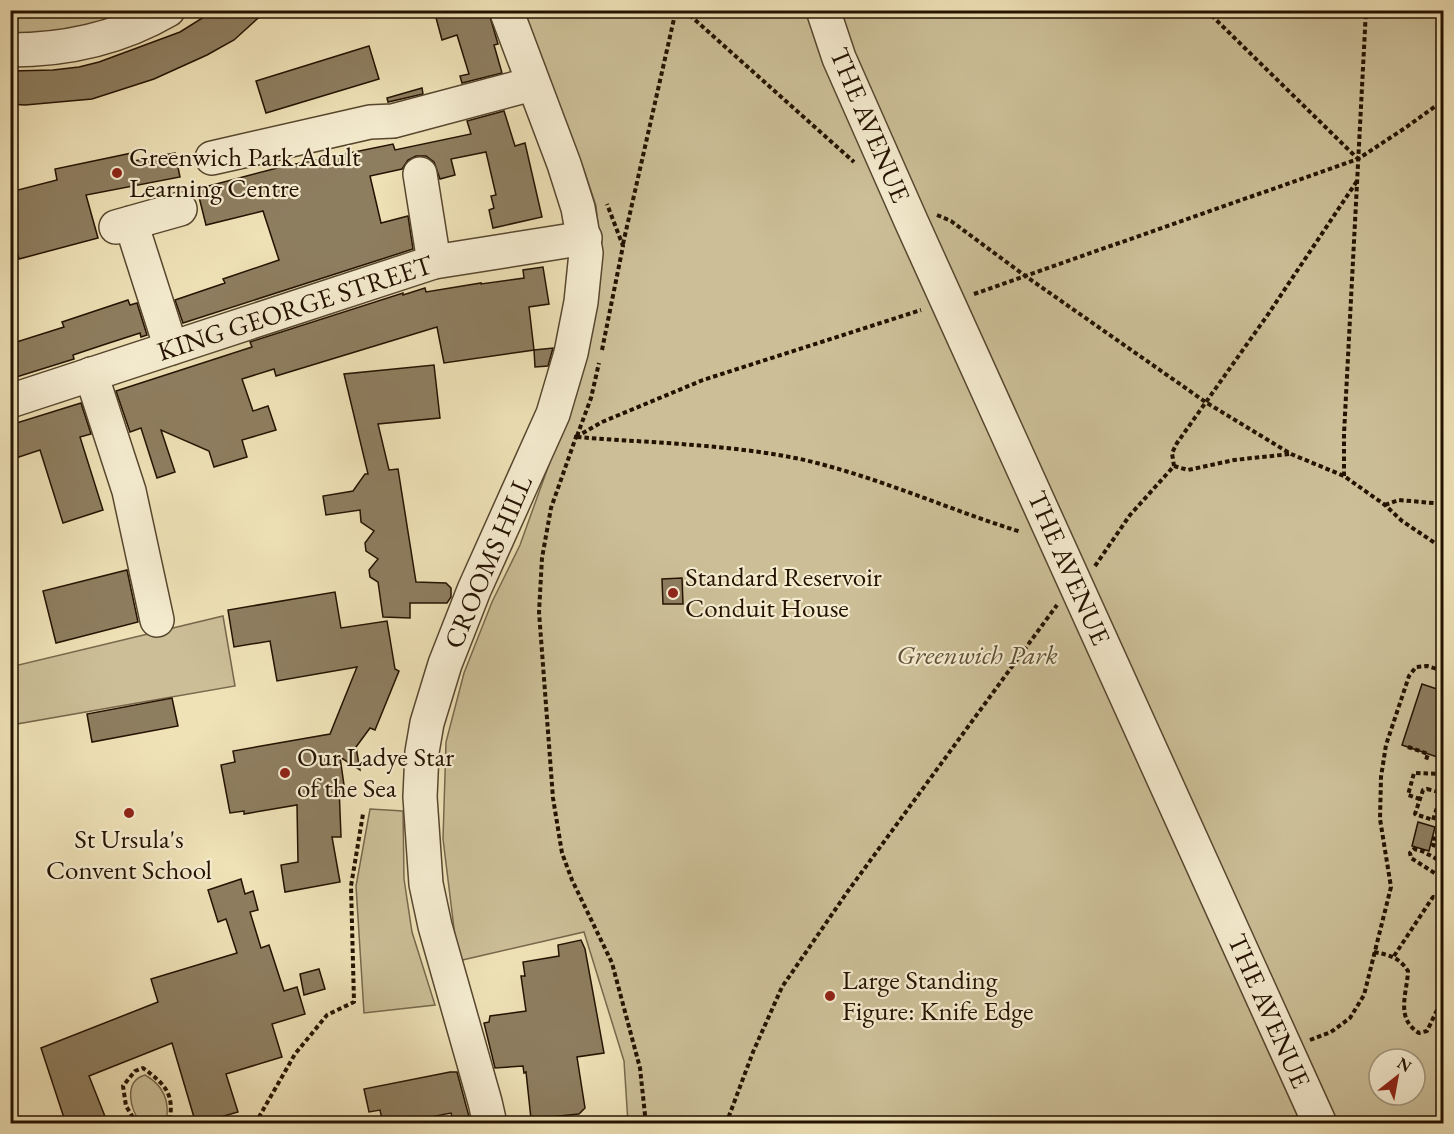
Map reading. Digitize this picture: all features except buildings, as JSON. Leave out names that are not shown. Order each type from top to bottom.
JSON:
[{"type":"street","points":[[10,50],[41,50],[87,43],[129,29],[168,10]]},
{"type":"street","name":"CROOMS HILL","points":[[490,1124],[486,1102],[435,926],[426,884],[420,797],[422,752],[427,723],[449,653],[474,590],[553,414],[571,353],[582,303],[586,253],[578,208],[564,164],[506,10]]},
{"type":"street","name":"THE AVENUE","points":[[823,10],[839,58],[911,221],[1320,1124]]},
{"type":"street","points":[[212,158],[369,122],[393,121],[532,84]]},
{"type":"street","points":[[420,174],[434,262]]},
{"type":"street","points":[[171,348],[123,225],[180,209]]},
{"type":"street","name":"KING GEORGE STREET","points":[[10,401],[434,262],[585,238]]},
{"type":"street","points":[[92,374],[129,491],[157,620]]},
{"type":"path","points":[[623,246],[676,10]]},
{"type":"path","points":[[684,10],[861,169]]},
{"type":"path","points":[[1206,10],[1358,159]]},
{"type":"path","points":[[1344,476],[1366,10]]},
{"type":"path","points":[[1358,159],[1443,100]]},
{"type":"path","points":[[1174,466],[1172,453],[1357,181]]},
{"type":"path","points":[[911,221],[934,214],[951,221],[1207,403],[1291,454],[1344,476],[1443,549]]},
{"type":"path","points":[[576,437],[551,508],[542,558],[539,612],[553,798],[562,853],[572,880],[615,972],[640,1068],[646,1124]]},
{"type":"path","points":[[567,438],[684,443],[769,453],[802,460],[893,487],[1028,534]]},
{"type":"path","points":[[1174,466],[1188,470],[1234,460],[1291,454]]},
{"type":"path","points":[[726,1124],[753,1052],[782,987],[848,891],[1063,596],[1092,572],[1130,515],[1174,466]]},
{"type":"path","points":[[1385,505],[1398,501],[1443,504]]},
{"type":"path","points":[[1304,1043],[1331,1032],[1350,1018],[1364,995],[1391,887],[1380,819],[1381,777],[1386,745],[1409,676],[1416,667],[1427,666],[1443,671]]},
{"type":"path","points":[[1408,747],[1428,754],[1426,760]]},
{"type":"path","points":[[1420,799],[1408,795],[1414,773],[1443,774]]},
{"type":"path","points":[[1427,789],[1441,795],[1433,820],[1415,814],[1420,799],[1423,790],[1427,789]]},
{"type":"path","points":[[255,1124],[294,1054],[327,1015],[354,1002],[351,886],[363,814]]},
{"type":"path","points":[[1443,815],[1437,833],[1440,833],[1438,841],[1443,843]]},
{"type":"path","points":[[1432,838],[1435,839],[1433,845],[1443,849]]},
{"type":"path","points":[[1443,863],[1422,851],[1414,849],[1410,853],[1411,858],[1443,879]]},
{"type":"path","points":[[1394,956],[1433,897],[1443,900]]},
{"type":"path","points":[[1374,952],[1394,956],[1402,961],[1408,971],[1404,1003],[1405,1017],[1409,1027],[1419,1033],[1427,1031],[1443,1002]]},
{"type":"path","points":[[137,1124],[126,1106],[123,1086],[135,1071],[143,1068],[162,1082],[170,1095],[169,1124]]},
{"type":"path","points":[[259,1118],[272,1124]]},
{"type":"green space","points":[[11,11],[140,11],[84,31],[11,36]]},
{"type":"green space","name":"Greenwich Park","points":[[523,11],[1443,11],[1443,1123],[628,1123],[624,1061],[584,932],[458,961],[443,839],[446,742],[464,673],[492,602],[520,545],[579,381],[594,321],[599,283],[600,244],[596,206]]},
{"type":"green space","points":[[223,616],[235,686],[11,725],[10,667]]},
{"type":"green space","points":[[370,809],[403,811],[404,879],[412,932],[435,1005],[364,1013],[356,886]]},
{"type":"green space","points":[[145,1075],[157,1084],[164,1096],[167,1109],[166,1123],[141,1123],[134,1111],[131,1089],[138,1078]]},
{"type":"place","name":"Greenwich Park Adult Learning Centre","points":[[117,173]]},
{"type":"place","name":"Standard Reservoir Conduit House","points":[[673,593]]},
{"type":"place","name":"Our Ladye Star of the Sea","points":[[285,773]]},
{"type":"place","name":"St Ursula's Convent School","points":[[129,813]]},
{"type":"place","name":"Large Standing Figure: Knife Edge","points":[[830,996]]}]
